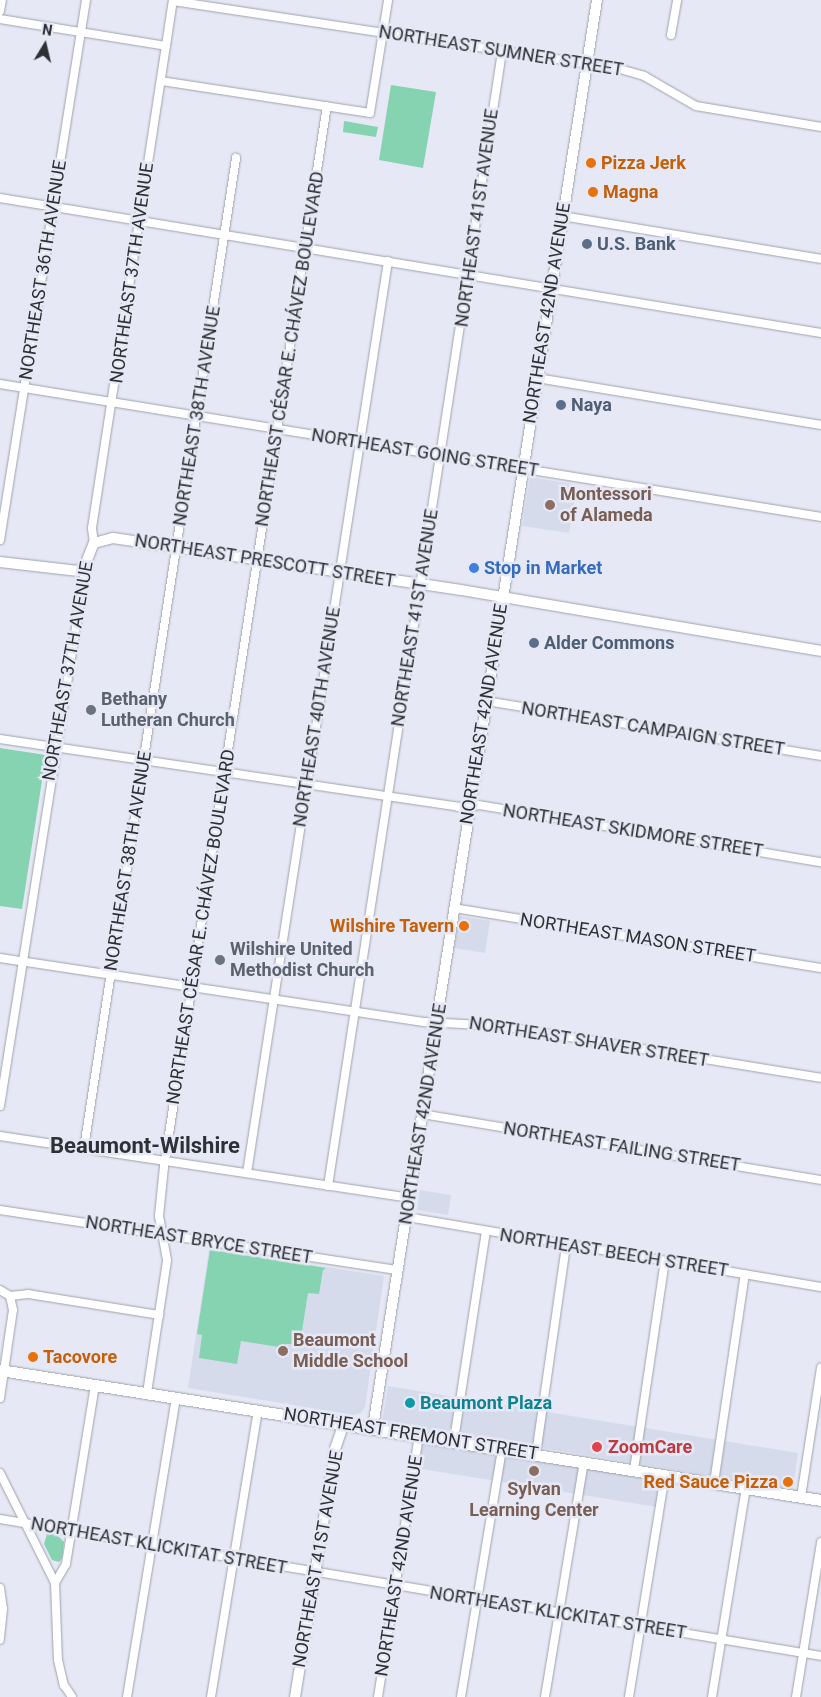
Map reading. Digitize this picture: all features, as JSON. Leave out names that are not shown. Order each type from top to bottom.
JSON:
[{"type":"main road","name":"NORTHEAST FREMONT STREET","points":[[2,1371],[419,1434],[821,1500]]},
{"type":"street","points":[[0,11],[2,0]]},
{"type":"street","name":"NORTHEAST 36TH AVENUE","points":[[0,540],[86,0]]},
{"type":"street","points":[[161,81],[370,113],[388,0]]},
{"type":"street","name":"NORTHEAST 42ND AVENUE","points":[[373,1427],[597,0]]},
{"type":"street","points":[[671,35],[677,0]]},
{"type":"street","name":"NORTHEAST SUMNER STREET","points":[[173,1],[586,63],[637,73],[696,106],[821,127]]},
{"type":"street","name":"NORTHEAST 37TH AVENUE","points":[[0,1106],[55,747],[69,672],[83,568],[94,543],[92,528],[173,1]]},
{"type":"street","points":[[0,19],[166,46]]},
{"type":"street","name":"NORTHEAST 41ST AVENUE","points":[[328,1186],[502,51]]},
{"type":"street","name":"NORTHEAST CÉSAR E. CHÁVEZ BOULEVARD","points":[[147,1393],[167,1260],[159,1206],[165,1161],[327,106]]},
{"type":"street","name":"NORTHEAST 38TH AVENUE","points":[[84,1148],[236,158]]},
{"type":"street","points":[[0,198],[821,333]]},
{"type":"street","points":[[562,216],[821,259]]},
{"type":"street","name":"NORTHEAST 40TH AVENUE","points":[[246,1173],[388,262]]},
{"type":"street","points":[[537,378],[821,425]]},
{"type":"street","name":"NORTHEAST GOING STREET","points":[[0,384],[821,518]]},
{"type":"street","name":"NORTHEAST PRESCOTT STREET","points":[[94,543],[113,538],[420,584],[821,650]]},
{"type":"street","points":[[0,562],[66,572],[83,568]]},
{"type":"street","name":"NORTHEAST CAMPAIGN STREET","points":[[486,701],[821,756]]},
{"type":"street","name":"NORTHEAST SKIDMORE STREET","points":[[0,739],[388,797],[470,806],[821,862]]},
{"type":"street","name":"NORTHEAST MASON STREET","points":[[454,908],[821,968]]},
{"type":"street","name":"NORTHEAST SHAVER STREET","points":[[0,958],[355,1012],[437,1022],[501,1026],[821,1078]]},
{"type":"street","name":"NORTHEAST FAILING STREET","points":[[422,1114],[821,1180]]},
{"type":"street","points":[[0,1136],[410,1198]]},
{"type":"street","name":"NORTHEAST BRYCE STREET","points":[[0,1210],[399,1270]]},
{"type":"street","name":"NORTHEAST BEECH STREET","points":[[407,1217],[486,1232],[821,1287]]},
{"type":"street","points":[[454,1440],[486,1232]]},
{"type":"street","points":[[536,1454],[566,1245]]},
{"type":"street","points":[[634,1470],[665,1261]]},
{"type":"street","points":[[714,1483],[745,1274]]},
{"type":"street","points":[[0,1290],[10,1296],[28,1294],[159,1315]]},
{"type":"street","points":[[0,1398],[2,1371],[14,1310],[10,1296]]},
{"type":"street","points":[[801,1497],[821,1368]]},
{"type":"street","points":[[55,1583],[64,1570],[95,1385]]},
{"type":"street","points":[[128,1697],[176,1397]]},
{"type":"street","points":[[211,1697],[258,1410]]},
{"type":"street","name":"NORTHEAST 41ST AVENUE","points":[[295,1697],[335,1449],[344,1423]]},
{"type":"street","name":"NORTHEAST 42ND AVENUE","points":[[378,1697],[419,1434]]},
{"type":"street","points":[[461,1697],[502,1448]]},
{"type":"street","points":[[545,1697],[584,1461]]},
{"type":"street","points":[[0,1473],[28,1525],[55,1583],[58,1660],[64,1684],[72,1697]]},
{"type":"street","points":[[629,1697],[665,1475]]},
{"type":"street","points":[[712,1697],[746,1488]]},
{"type":"street","name":"NORTHEAST KLICKITAT STREET","points":[[0,1520],[821,1656]]},
{"type":"street","points":[[796,1697],[821,1542]]},
{"type":"street","points":[[0,1588],[3,1609],[0,1640]]},
{"type":"shaded area","name":"Montessori of Alameda","points":[[530,477],[577,485],[569,533],[522,526]]},
{"type":"shaded area","points":[[459,916],[490,921],[485,953],[454,948]]},
{"type":"shaded area","points":[[420,1190],[451,1195],[448,1215],[417,1210]]},
{"type":"shaded area","name":"Beaumont Middle School","points":[[209,1249],[384,1276],[365,1407],[361,1413],[354,1415],[188,1388]]},
{"type":"shaded area","points":[[388,1386],[798,1453],[793,1489],[382,1422]]},
{"type":"shaded area","points":[[423,1441],[661,1478],[657,1507],[418,1468]]},
{"type":"green space","points":[[391,85],[436,92],[423,168],[379,160]]},
{"type":"green space","points":[[344,121],[378,127],[376,137],[343,132]]},
{"type":"green space","points":[[0,748],[46,755],[22,909],[0,906]]},
{"type":"green space","points":[[210,1250],[326,1268],[323,1270],[319,1294],[308,1293],[301,1337],[297,1336],[291,1344],[286,1344],[285,1348],[241,1341],[237,1364],[199,1358],[202,1335],[197,1334]]},
{"type":"green space","points":[[47,1534],[57,1535],[64,1542],[62,1558],[59,1562],[52,1560],[44,1544]]},
{"type":"place","name":"Pizza Jerk","points":[[591,163]]},
{"type":"place","name":"Magna","points":[[593,192]]},
{"type":"place","name":"U.S. Bank","points":[[587,244]]},
{"type":"place","name":"Naya","points":[[561,405]]},
{"type":"place","name":"Montessori of Alameda","points":[[550,505]]},
{"type":"place","name":"Stop in Market","points":[[474,568]]},
{"type":"place","name":"Alder Commons","points":[[534,643]]},
{"type":"place","name":"Bethany Lutheran Church","points":[[91,710]]},
{"type":"place","name":"Wilshire Tavern","points":[[464,926]]},
{"type":"place","name":"Wilshire United Methodist Church","points":[[220,960]]},
{"type":"place","name":"Beaumont Middle School","points":[[283,1351]]},
{"type":"place","name":"Tacovore","points":[[33,1357]]},
{"type":"place","name":"Beaumont Plaza","points":[[410,1403]]},
{"type":"place","name":"ZoomCare","points":[[597,1447]]},
{"type":"place","name":"Sylvan Learning Center","points":[[534,1471]]},
{"type":"place","name":"Red Sauce Pizza","points":[[788,1482]]},
{"type":"district","name":"Beaumont-Wilshire","points":[[145,1146]]}]
